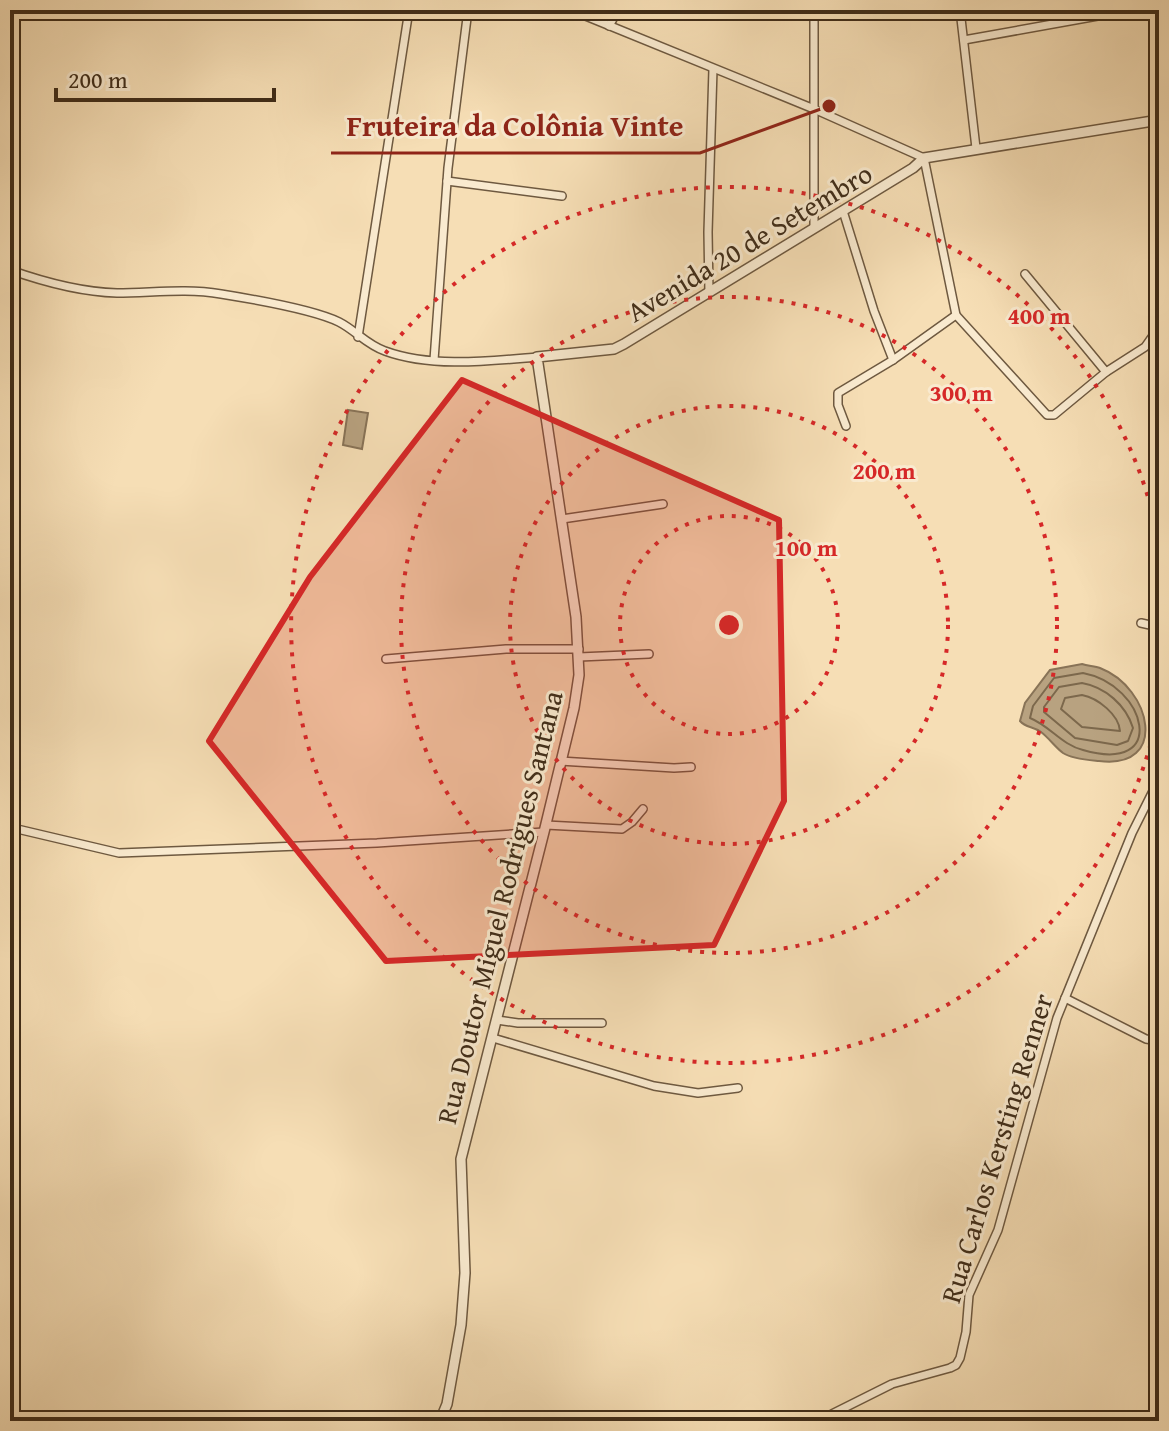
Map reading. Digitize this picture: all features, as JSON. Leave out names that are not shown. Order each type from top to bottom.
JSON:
[{"type":"street","points":[[358,337],[409,10]]},
{"type":"street","points":[[434,360],[447,181],[468,10]]},
{"type":"street","points":[[571,10],[814,109],[924,158],[956,315],[1047,415],[1054,415],[1106,372],[1145,347],[1159,327]]},
{"type":"street","points":[[609,26],[618,10]]},
{"type":"street","points":[[814,10],[814,228]]},
{"type":"street","points":[[960,10],[976,148]]},
{"type":"street","points":[[964,40],[1131,10]]},
{"type":"street","points":[[709,292],[713,69]]},
{"type":"street","name":"Avenida 20 de Setembro","points":[[10,270],[56,284],[99,291],[191,290],[222,294],[327,317],[387,352],[434,360],[472,362],[614,349],[913,168],[924,158],[1159,120]]},
{"type":"street","points":[[447,181],[562,196]]},
{"type":"street","points":[[843,211],[874,311],[893,360]]},
{"type":"street","points":[[1025,274],[1106,372]]},
{"type":"street","points":[[846,426],[838,405],[838,393],[893,360],[956,315]]},
{"type":"street","name":"Rua Doutor Miguel Rodrigues Santana","points":[[440,1421],[447,1404],[456,1352],[465,1273],[461,1159],[574,708],[579,653],[537,357]]},
{"type":"street","points":[[562,519],[663,504]]},
{"type":"street","points":[[1141,623],[1159,627]]},
{"type":"street","points":[[386,659],[506,649],[649,654]]},
{"type":"street","points":[[560,761],[691,767]]},
{"type":"street","name":"Rua Carlos Kersting Renner","points":[[832,1414],[892,1384],[950,1368],[960,1358],[969,1295],[998,1230],[1024,1130],[1065,998],[1127,846],[1159,779]]},
{"type":"street","points":[[13,828],[119,853],[377,843],[545,829],[622,829],[643,809]]},
{"type":"street","points":[[1065,998],[1146,1039],[1159,1041]]},
{"type":"street","points":[[497,1020],[602,1023]]},
{"type":"street","points":[[493,1038],[654,1086],[698,1093],[738,1088]]},
{"type":"highlighted area","points":[[462,380],[779,520],[784,801],[714,945],[386,961],[209,741],[310,577]]},
{"type":"water","points":[[348,410],[368,413],[362,449],[343,445]]},
{"type":"water","points":[[1082,664],[1100,668],[1118,678],[1132,692],[1145,725],[1144,741],[1136,753],[1121,760],[1071,757],[1060,751],[1041,732],[1020,721],[1025,703],[1050,670]]},
{"type":"place","name":"Fruteira da Colônia Vinte","points":[[829,106]]}]
